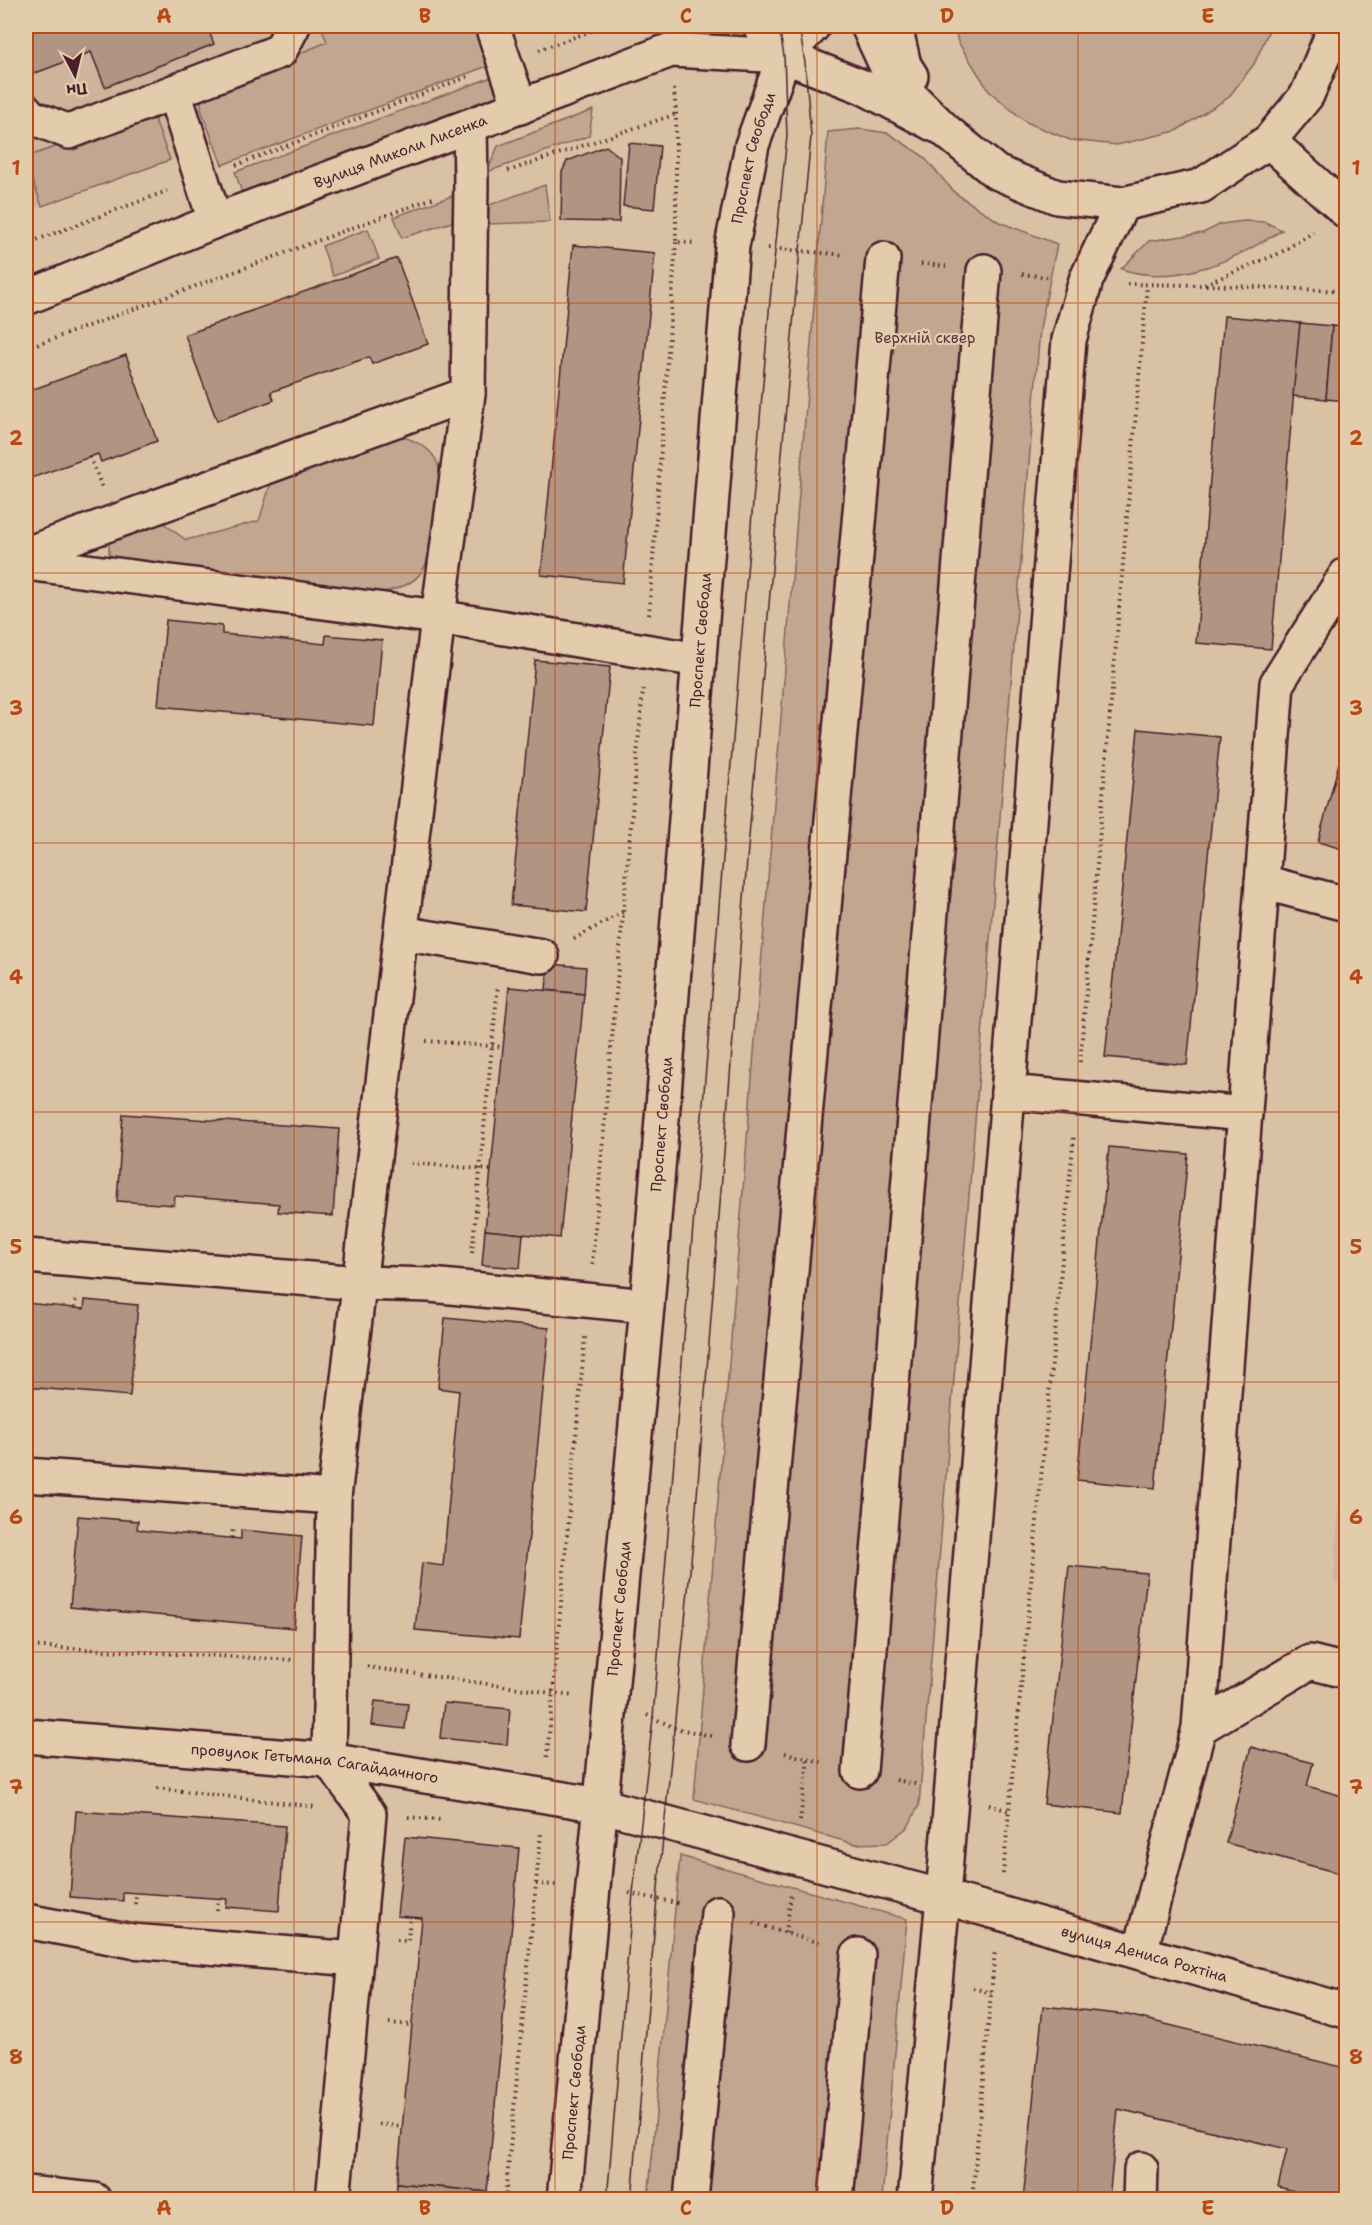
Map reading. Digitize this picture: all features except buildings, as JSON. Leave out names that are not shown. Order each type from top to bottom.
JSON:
[{"type":"street","points":[[26,111],[27,115],[69,132],[280,51],[293,26]]},
{"type":"street","points":[[492,26],[520,107]]},
{"type":"street","points":[[760,26],[784,56],[863,87],[946,131]]},
{"type":"street","points":[[784,56],[813,26]]},
{"type":"street","points":[[868,26],[892,78],[946,131],[996,172],[1057,197],[1122,204],[1201,186],[1269,141],[1307,95],[1330,40],[1332,26]]},
{"type":"street","points":[[895,26],[904,65],[946,131]]},
{"type":"street","name":"Вулиця Миколи Лисенка","points":[[26,298],[214,221],[671,50],[784,56]]},
{"type":"street","name":"Проспект Свободи","points":[[564,2199],[647,1306],[732,246],[752,145],[784,56]]},
{"type":"street","points":[[174,92],[214,221]]},
{"type":"street","points":[[333,2199],[369,1814],[328,1760],[334,1497],[438,617],[468,394],[470,126]]},
{"type":"street","points":[[1269,141],[1346,211]]},
{"type":"street","points":[[915,2199],[943,1897],[1069,340],[1086,280],[1122,204]]},
{"type":"street","points":[[748,1744],[883,260]]},
{"type":"street","points":[[860,1771],[984,271]]},
{"type":"street","points":[[26,555],[468,394]]},
{"type":"street","points":[[26,563],[438,617],[699,660]]},
{"type":"street","points":[[1140,1952],[1199,1728],[1277,683],[1347,575]]},
{"type":"street","points":[[1262,882],[1347,904]]},
{"type":"street","points":[[401,933],[542,956]]},
{"type":"street","points":[[1008,1092],[1245,1114]]},
{"type":"street","points":[[26,1256],[360,1283],[468,1288],[647,1306]]},
{"type":"street","points":[[26,1475],[334,1497]]},
{"type":"street","points":[[1199,1728],[1310,1662],[1347,1671]]},
{"type":"street","name":"провулок Гетьмана Сагайдачного","points":[[26,1736],[328,1760],[600,1805],[943,1897]]},
{"type":"street","name":"вулиця Дениса Рохтіна","points":[[943,1897],[1347,2011]]},
{"type":"street","points":[[691,2199],[718,1913]]},
{"type":"street","points":[[26,1921],[132,1941],[356,1959]]},
{"type":"street","points":[[836,2199],[858,1955]]},
{"type":"street","points":[[26,2193],[94,2199]]},
{"type":"path","points":[[26,244],[605,26]]},
{"type":"path","points":[[553,1694],[647,651],[676,242],[676,114],[671,50]]},
{"type":"path","points":[[26,349],[471,183],[676,114]]},
{"type":"path","points":[[1203,285],[1280,253],[1346,211]]},
{"type":"path","points":[[676,242],[793,249],[984,271],[1147,285],[1347,291]]},
{"type":"path","points":[[972,2199],[1077,1098],[1147,285]]},
{"type":"path","points":[[468,1288],[499,980],[624,912]]},
{"type":"path","points":[[388,1038],[503,1047]]},
{"type":"path","points":[[374,1159],[491,1170]]},
{"type":"path","points":[[26,1647],[330,1662],[553,1694],[612,1699],[675,1728],[951,1793],[1009,1811]]},
{"type":"path","points":[[536,1884],[592,1887],[657,1898],[718,1913],[858,1955]]},
{"type":"path","points":[[935,1977],[991,1993]]},
{"type":"shaded area","points":[[26,26],[398,26],[213,144],[26,212]]},
{"type":"shaded area","points":[[1346,1378],[1346,1586],[1334,1582]]},
{"type":"green space","points":[[321,26],[488,26],[493,64],[222,165],[201,109],[201,102],[208,92],[327,42]]},
{"type":"green space","points":[[954,26],[1271,26],[1254,64],[1228,98],[1176,131],[1117,145],[1070,140],[1026,122],[989,91],[958,42]]},
{"type":"green space","points":[[503,73],[500,89],[494,100],[243,196],[235,172]]},
{"type":"green space","points":[[593,110],[589,136],[487,172],[498,146]]},
{"type":"green space","points":[[154,118],[170,160],[42,206],[26,163],[26,157],[134,120]]},
{"type":"green space","name":"Верхній сквер","points":[[860,129],[888,133],[923,156],[955,193],[999,222],[1057,244],[1040,329],[919,1805],[908,1827],[887,1843],[855,1844],[694,1799],[828,132]]},
{"type":"green space","points":[[545,185],[550,222],[487,224],[489,205]]},
{"type":"green space","points":[[454,195],[452,222],[402,238],[394,217]]},
{"type":"green space","points":[[1244,221],[1265,222],[1282,230],[1245,251],[1205,268],[1163,275],[1142,274],[1121,269],[1149,241],[1203,233],[1221,224]]},
{"type":"green space","points":[[368,229],[379,259],[333,276],[322,246]]},
{"type":"green space","points":[[395,434],[414,441],[431,453],[439,470],[428,556],[418,577],[408,584],[376,593],[109,558],[109,538],[158,519],[186,540],[259,521],[273,476]]},
{"type":"green space","points":[[680,1856],[907,1919],[882,2199],[648,2200]]},
{"type":"tram line","points":[[607,2200],[633,1893],[653,1718],[770,300],[787,136],[784,56],[779,26]]},
{"type":"tram line","points":[[632,2200],[657,1898],[695,1521],[747,860],[811,136],[805,63],[799,26]]}]
